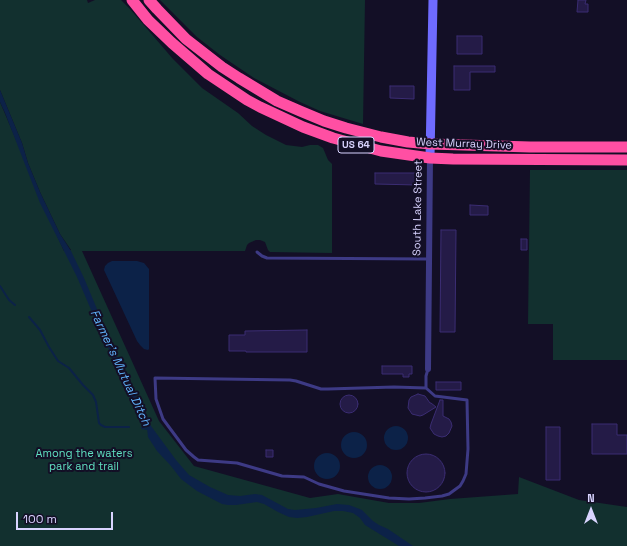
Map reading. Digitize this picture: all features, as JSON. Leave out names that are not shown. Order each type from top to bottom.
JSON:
[{"type":"highway","name":"West Murray Drive","points":[[132,0],[148,20],[190,60],[214,78],[254,103],[303,127],[333,138],[380,151],[430,158],[627,160]]},
{"type":"highway","name":"West Murray Drive","points":[[149,0],[186,39],[203,53],[239,78],[277,101],[300,112],[346,128],[381,137],[408,142],[431,144],[627,147]]},
{"type":"street","name":"South Lake Street","points":[[428,369],[433,0]]},
{"type":"lane","points":[[257,252],[268,258],[430,259]]},
{"type":"lane","points":[[426,388],[321,389],[290,380],[155,378],[156,399],[163,419],[186,450],[198,460],[237,463],[282,476],[304,476],[319,484],[344,491],[389,498],[409,499],[449,494],[460,486],[466,474],[468,449],[467,400],[435,396],[426,388],[426,376],[428,369]]},
{"type":"green space","name":"Among the waters park and trail","points":[[0,0],[87,0],[88,3],[95,0],[121,0],[173,59],[202,88],[238,113],[252,126],[286,145],[302,147],[318,145],[323,148],[328,160],[332,164],[332,253],[270,252],[265,242],[260,240],[249,243],[245,251],[82,251],[159,421],[194,466],[310,498],[338,494],[389,503],[419,503],[518,494],[519,477],[579,500],[627,507],[627,546],[0,546],[0,102],[64,251],[71,250],[60,234],[40,192],[0,90]]},
{"type":"green space","points":[[160,0],[365,0],[363,124],[320,111],[254,78],[197,37]]},
{"type":"green space","points":[[530,170],[627,170],[627,360],[553,360],[553,324],[528,324]]},
{"type":"water","points":[[0,90],[40,192],[60,234],[71,251],[84,278],[118,359],[151,426],[189,475],[228,495],[262,495],[288,509],[295,510],[316,508],[337,504],[349,505],[362,510],[373,521],[413,546],[399,546],[365,525],[360,518],[353,513],[334,511],[297,518],[289,517],[257,502],[236,505],[222,504],[197,491],[181,479],[157,451],[148,437],[147,428],[129,396],[77,277],[40,203],[0,102]]},
{"type":"water","points":[[112,261],[137,261],[144,263],[149,269],[148,350],[144,349],[137,341],[104,270],[105,266]]},
{"type":"water","points":[[396,426],[401,427],[407,433],[407,443],[401,449],[396,450],[391,449],[385,443],[384,438],[385,433],[391,427]]},
{"type":"water","points":[[354,432],[363,436],[367,445],[363,454],[354,458],[345,454],[341,445],[345,436]]},
{"type":"water","points":[[327,453],[336,457],[340,466],[336,475],[327,479],[318,475],[314,466],[318,457]]},
{"type":"water","points":[[380,465],[385,466],[391,472],[391,482],[385,488],[380,489],[375,488],[369,482],[368,477],[369,472],[375,466]]},
{"type":"building","points":[[578,0],[586,0],[585,4],[588,4],[588,12],[577,12]]},
{"type":"building","points":[[457,36],[482,36],[482,54],[457,54]]},
{"type":"building","points":[[454,66],[495,66],[495,72],[470,72],[470,90],[454,90]]},
{"type":"building","points":[[390,86],[414,86],[414,99],[390,98]]},
{"type":"building","points":[[375,173],[417,173],[417,185],[375,184]]},
{"type":"building","points":[[470,205],[488,206],[488,215],[470,215]]},
{"type":"building","points":[[441,230],[456,230],[455,332],[440,332]]},
{"type":"building","points":[[521,239],[527,239],[527,250],[521,250]]},
{"type":"building","points":[[307,330],[307,352],[229,351],[229,335],[245,335],[245,331]]},
{"type":"building","points":[[382,366],[412,366],[412,374],[409,374],[409,377],[403,377],[403,374],[382,374]]},
{"type":"building","points":[[436,382],[461,382],[461,390],[436,390]]},
{"type":"building","points":[[418,394],[425,396],[430,403],[436,407],[420,416],[412,414],[408,408],[409,400],[411,397]]},
{"type":"building","points":[[345,395],[353,395],[358,400],[356,411],[353,413],[345,413],[340,408],[340,400]]},
{"type":"building","points":[[440,400],[443,400],[443,416],[449,419],[452,426],[449,433],[442,437],[434,434],[430,428]]},
{"type":"building","points":[[592,424],[617,424],[617,435],[627,435],[627,454],[592,454]]},
{"type":"building","points":[[546,427],[560,427],[560,480],[546,480]]},
{"type":"building","points":[[266,450],[273,450],[273,457],[266,457]]},
{"type":"building","points":[[422,454],[430,454],[440,459],[444,466],[444,480],[440,487],[430,492],[422,492],[412,487],[410,484],[407,477],[407,469],[412,459],[415,457]]},
{"type":"waterway","points":[[0,286],[9,300],[15,305]]},
{"type":"waterway","points":[[29,317],[40,330],[58,361],[69,368],[93,395],[96,402],[99,423],[105,427],[129,427]]},
{"type":"waterway","name":"Farmer's Mutual Ditch","points":[[142,428],[147,429]]}]
